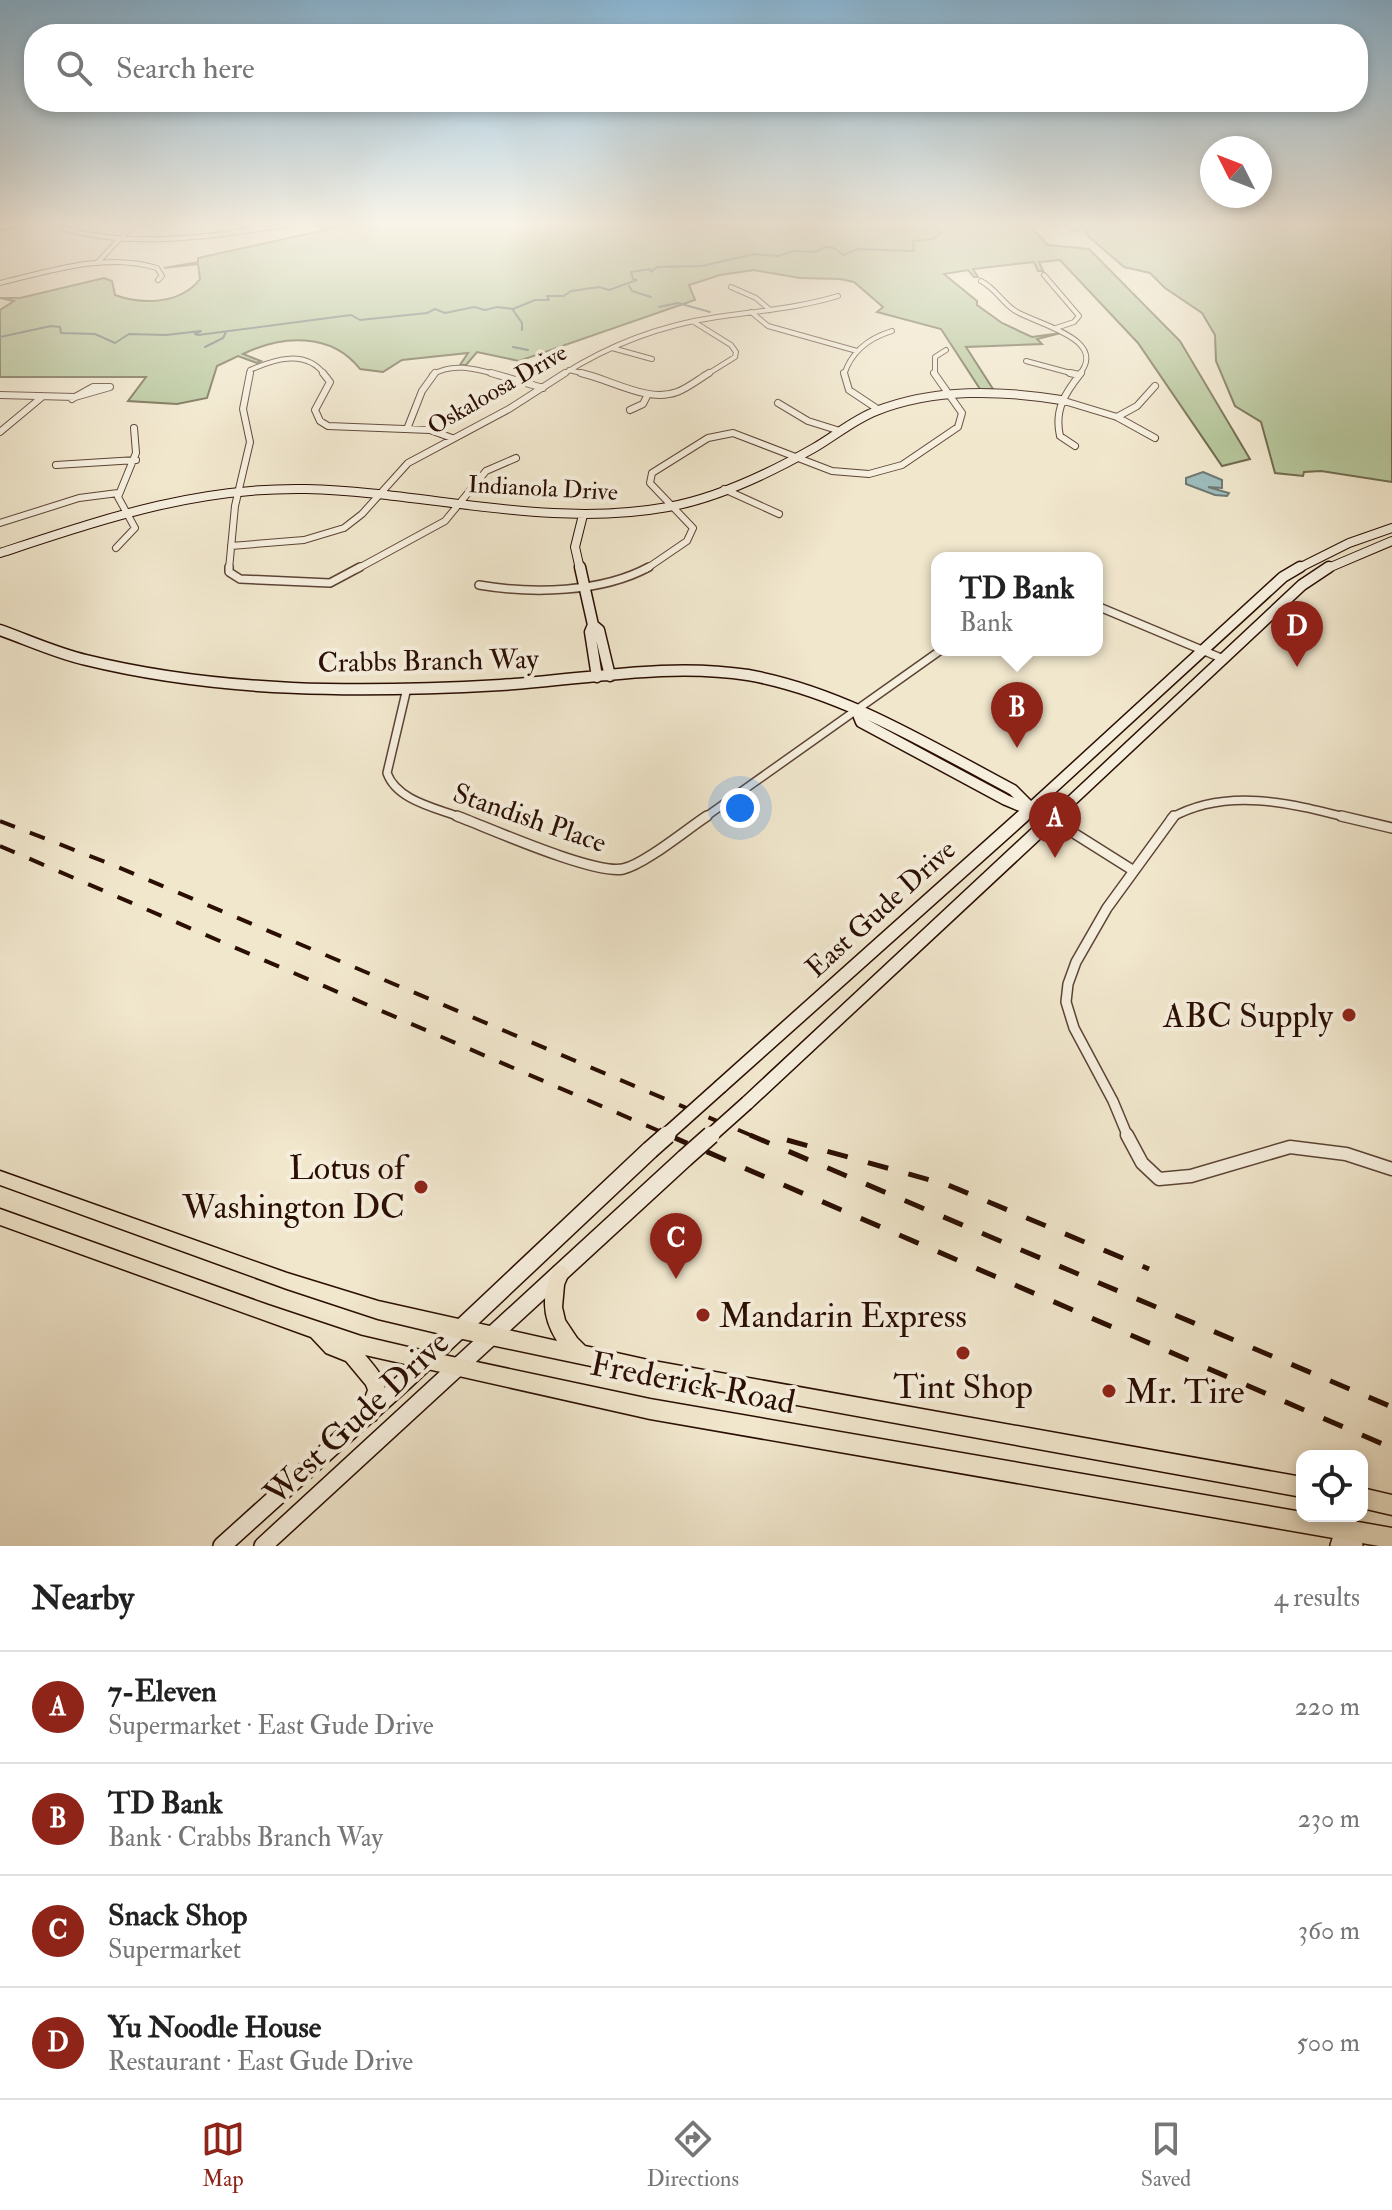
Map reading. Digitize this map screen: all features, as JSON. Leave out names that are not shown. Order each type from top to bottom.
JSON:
[{"type":"main road","name":"Frederick Road","points":[[0,1178],[287,1281],[378,1310],[684,1376],[1296,1486]]},
{"type":"main road","name":"Frederick Road","points":[[0,1217],[361,1345],[425,1360],[650,1409],[1345,1534],[1392,1538]]},
{"type":"main road","points":[[560,1273],[551,1297],[551,1315],[557,1329],[579,1354]]},
{"type":"main road","points":[[313,1327],[332,1347],[352,1354],[374,1380],[377,1390],[369,1413]]},
{"type":"main road","points":[[1368,1499],[1392,1505]]},
{"type":"street","points":[[750,295],[770,310]]},
{"type":"street","points":[[1001,295],[1015,311],[1072,337],[1084,350],[1087,362],[1061,400],[1056,415],[1063,440],[1075,446]]},
{"type":"street","points":[[1055,328],[1074,322],[1079,316],[1061,295]]},
{"type":"street","name":"Oskaloosa Drive","points":[[231,546],[315,537],[336,531],[358,518],[407,464],[611,347],[694,322],[838,296]]},
{"type":"street","points":[[751,312],[768,326],[857,351]]},
{"type":"street","points":[[569,370],[609,379],[647,396],[678,392],[735,357],[736,352],[731,345],[694,322]]},
{"type":"street","points":[[879,410],[856,396],[845,383],[847,364],[857,351],[877,336],[892,331]]},
{"type":"street","points":[[611,347],[636,357],[652,359]]},
{"type":"street","points":[[479,585],[506,589],[584,584],[628,577],[689,539],[693,528],[650,483],[652,473],[708,438],[720,434],[747,436],[832,471],[852,474],[887,471],[902,465],[958,427],[962,413],[934,373],[935,357],[946,350]]},
{"type":"street","points":[[452,438],[430,430],[342,429],[328,426],[316,417],[316,402],[330,382],[314,362],[292,357],[256,365],[248,374],[243,409],[250,442],[239,491],[228,569],[240,579],[313,585],[330,583],[445,521],[486,471],[516,458]]},
{"type":"street","points":[[1026,361],[1079,375]]},
{"type":"street","points":[[407,429],[429,380],[444,369],[471,368],[543,388]]},
{"type":"street","points":[[1117,417],[1137,406],[1146,392],[1155,386]]},
{"type":"street","points":[[0,398],[24,401],[30,397],[72,399],[90,397],[110,387],[93,387],[72,399]]},
{"type":"street","name":"Indianola Drive","points":[[0,553],[126,511],[195,496],[239,491],[309,491],[583,515],[673,506],[796,458],[879,410],[948,395],[1006,393],[1061,400],[1117,417],[1155,438]]},
{"type":"street","points":[[630,410],[643,404],[647,396]]},
{"type":"street","points":[[0,432],[42,397]]},
{"type":"street","points":[[778,403],[808,421],[840,431]]},
{"type":"street","points":[[116,548],[135,528],[118,502],[118,493],[136,460],[138,449],[134,428]]},
{"type":"street","points":[[337,435],[342,429]]},
{"type":"street","points":[[56,465],[136,460]]},
{"type":"street","points":[[723,488],[779,514]]},
{"type":"street","points":[[0,523],[79,498],[118,493]]},
{"type":"street","points":[[583,515],[575,547],[593,625],[590,632],[597,677]]},
{"type":"street","name":"East Gude Drive","points":[[425,1360],[650,1150],[1283,577],[1355,538],[1392,528]]},
{"type":"street","name":"East Gude Drive","points":[[492,1335],[1053,820],[1221,658],[1302,585],[1333,564],[1392,541]]},
{"type":"street","points":[[1103,608],[1221,658]]},
{"type":"street","points":[[593,625],[599,630],[610,676]]},
{"type":"street","name":"Crabbs Branch Way","points":[[0,630],[83,659],[159,674],[267,685],[407,688],[670,671],[738,674],[790,684],[825,696],[857,712],[861,722],[1006,800],[1031,808],[1053,820]]},
{"type":"street","name":"Standish Place","points":[[407,688],[387,773],[390,784],[397,791],[588,864],[622,869],[653,853],[933,656]]},
{"type":"street","points":[[1392,828],[1253,799],[1203,800],[1170,818],[1076,959],[1066,992],[1067,1006],[1080,1037],[1140,1162],[1159,1179],[1191,1176],[1290,1147],[1346,1154],[1392,1169]]},
{"type":"street","points":[[1053,820],[1134,871]]},
{"type":"street","name":"West Gude Drive","points":[[263,1546],[492,1335]]},
{"type":"street","name":"West Gude Drive","points":[[222,1546],[425,1360]]},
{"type":"green space","points":[[116,295],[149,301],[178,295],[693,295],[695,300],[519,361],[477,352],[466,365],[460,365],[468,353],[402,360],[383,372],[360,369],[335,348],[321,343],[305,340],[274,343],[243,354],[261,361],[257,363],[238,356],[217,366],[207,398],[177,404],[128,401],[146,377],[0,377],[0,310],[14,301],[0,298]]},
{"type":"green space","points":[[869,295],[970,295],[977,305],[1002,323],[1032,337],[1061,333],[1037,339],[1042,344],[966,347],[993,389],[980,389],[941,329],[877,312],[883,307]]},
{"type":"green space","points":[[1093,295],[1135,295],[1180,341],[1250,459],[1222,466],[1138,343]]},
{"type":"green space","points":[[1176,295],[1392,295],[1392,482],[1321,471],[1304,472],[1303,476],[1275,473],[1261,422],[1235,406],[1216,361],[1215,335],[1202,313]]},
{"type":"water","points":[[1203,472],[1222,480],[1222,488],[1208,487],[1229,493],[1227,496],[1215,495],[1186,484],[1186,478]]},
{"type":"waterway","points":[[0,337],[51,326],[60,327],[61,333],[95,334],[115,343],[129,334],[166,335],[201,331],[195,334],[198,335],[351,315],[360,320],[427,313],[435,309],[445,313],[474,307],[485,310],[497,307],[513,309],[535,300],[549,300],[547,296],[565,295]]},
{"type":"waterway","points":[[645,295],[651,297]]},
{"type":"waterway","points":[[659,307],[678,303],[710,312]]},
{"type":"waterway","points":[[513,310],[522,323],[522,330]]},
{"type":"waterway","points":[[205,347],[223,338],[226,332]]},
{"type":"waterway","points":[[513,347],[528,350]]},
{"type":"railway","points":[[0,821],[113,865],[755,1137]]},
{"type":"railway","points":[[0,846],[673,1137]]},
{"type":"railway","points":[[668,1135],[1392,1448]]},
{"type":"railway","points":[[750,1135],[1392,1407]]},
{"type":"railway","points":[[787,1140],[948,1185],[1149,1269]]},
{"type":"place","name":"Yu Noodle House","points":[[1297,667]]},
{"type":"place","name":"TD Bank","points":[[1017,748]]},
{"type":"place","name":"7-Eleven","points":[[1055,858]]},
{"type":"place","name":"ABC Supply","points":[[1349,1015]]},
{"type":"place","name":"Lotus of Washington DC","points":[[421,1187]]},
{"type":"place","name":"Snack Shop","points":[[676,1279]]},
{"type":"place","name":"Mandarin Express","points":[[703,1315]]},
{"type":"place","name":"Tint Shop","points":[[963,1353]]},
{"type":"place","name":"Mr. Tire","points":[[1109,1391]]}]
